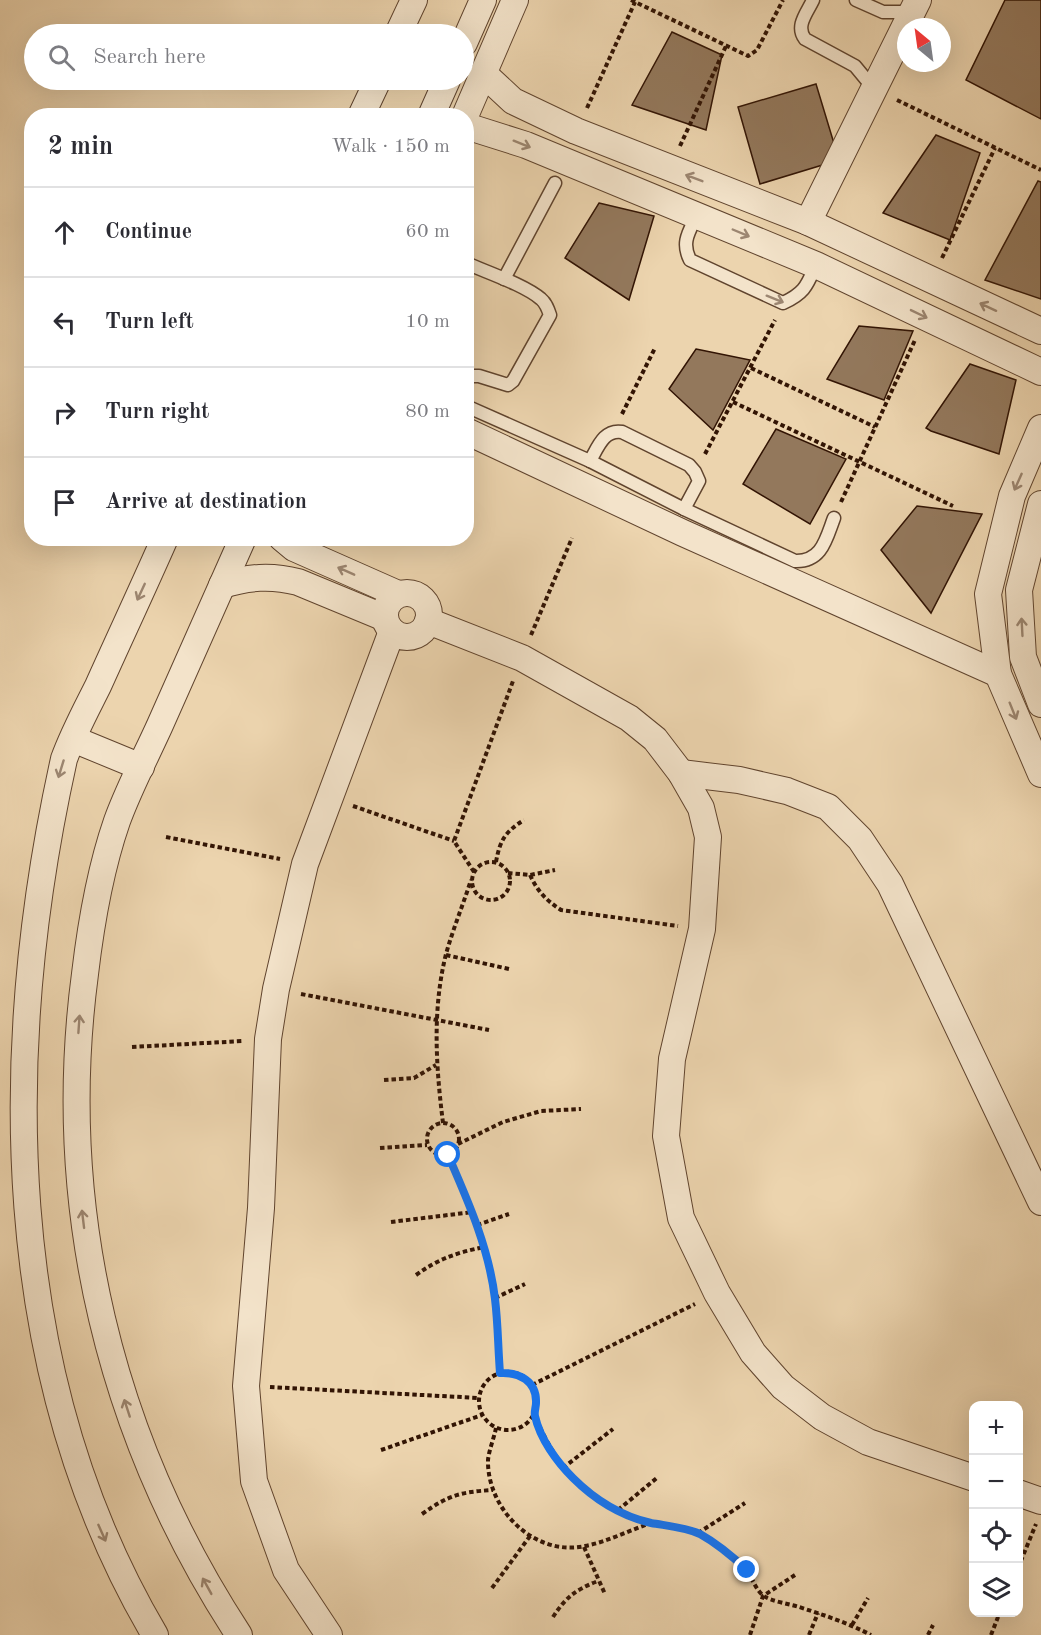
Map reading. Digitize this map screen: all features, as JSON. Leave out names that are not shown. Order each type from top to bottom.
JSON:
[{"type":"street","points":[[403,24],[414,0]]},
{"type":"street","points":[[472,24],[483,0]]},
{"type":"street","points":[[469,108],[515,0]]},
{"type":"street","points":[[808,222],[915,6]]},
{"type":"street","points":[[484,74],[513,101],[576,131],[808,222],[1041,332]]},
{"type":"street","points":[[365,108],[373,90]]},
{"type":"street","points":[[435,108],[443,90]]},
{"type":"street","points":[[474,128],[505,137],[697,214],[816,265],[1041,372]]},
{"type":"street","points":[[1041,428],[1011,496],[988,594],[998,674],[1041,774]]},
{"type":"street","points":[[474,436],[683,533],[998,674]]},
{"type":"street","points":[[1041,504],[1019,590],[1023,657],[1041,704]]},
{"type":"street","points":[[155,1635],[111,1553],[86,1496],[64,1439],[46,1380],[31,1319],[12,1194],[8,1130],[8,1067],[12,1004],[20,941],[31,878],[46,817],[65,756],[161,546]]},
{"type":"street","points":[[239,546],[117,820],[101,880],[89,942],[76,1065],[76,1127],[80,1189],[99,1312],[115,1372],[134,1431],[184,1544],[214,1598],[239,1635]]},
{"type":"street","points":[[222,585],[254,577],[284,579],[298,582],[388,624],[403,637],[416,635],[426,627],[429,614],[424,601],[412,593],[398,594],[292,546]]},
{"type":"street","points":[[329,1635],[286,1570],[254,1481],[246,1386],[261,1208],[268,1039],[276,989],[304,864],[388,624],[387,604],[398,594]]},
{"type":"street","points":[[428,621],[522,658],[629,718],[655,739],[681,773],[701,808],[708,837],[702,929],[672,1059],[666,1136],[681,1218],[717,1293],[753,1353],[783,1387],[822,1417],[868,1442],[969,1476]]},
{"type":"street","points":[[73,739],[141,767]]},
{"type":"street","points":[[681,773],[739,780],[787,791],[828,807],[860,839],[890,884],[1041,1202]]},
{"type":"street","points":[[1023,1498],[1039,1512]]},
{"type":"lane","points":[[813,0],[800,27],[801,34],[805,39],[855,66],[874,90]]},
{"type":"lane","points":[[856,0],[883,12],[915,6]]},
{"type":"lane","points":[[504,279],[555,183]]},
{"type":"lane","points":[[697,214],[686,240],[685,250],[690,260],[783,303],[795,298],[805,290],[816,265]]},
{"type":"lane","points":[[474,266],[540,298],[547,305],[550,315],[513,381],[508,385],[474,376]]},
{"type":"lane","points":[[474,409],[590,460],[684,509],[795,561],[810,559],[823,549],[834,518]]},
{"type":"lane","points":[[590,460],[606,435],[613,431],[622,432],[689,465],[699,481],[684,509]]},
{"type":"path","points":[[643,6],[646,0]]},
{"type":"path","points":[[576,131],[633,1],[745,55],[755,53],[783,0]]},
{"type":"path","points":[[670,169],[726,46]]},
{"type":"path","points":[[874,90],[1041,170]]},
{"type":"path","points":[[931,280],[995,148]]},
{"type":"path","points":[[695,472],[783,303]]},
{"type":"path","points":[[834,518],[926,317]]},
{"type":"path","points":[[613,431],[655,348]]},
{"type":"path","points":[[751,368],[876,427]]},
{"type":"path","points":[[733,402],[953,506]]},
{"type":"path","points":[[454,841],[522,658],[572,538]]},
{"type":"path","points":[[328,797],[454,841],[474,872]]},
{"type":"path","points":[[496,862],[499,844],[509,830],[524,820]]},
{"type":"path","points":[[166,837],[304,864]]},
{"type":"path","points":[[443,1123],[436,1065],[436,1021],[446,955],[471,880],[479,865],[496,862],[504,866],[510,882],[508,890],[502,897],[486,900],[478,896],[471,880]]},
{"type":"path","points":[[508,873],[530,875],[555,870]]},
{"type":"path","points":[[530,875],[537,890],[561,910],[702,929]]},
{"type":"path","points":[[446,955],[509,969]]},
{"type":"path","points":[[276,989],[489,1030]]},
{"type":"path","points":[[132,1047],[268,1039]]},
{"type":"path","points":[[384,1080],[414,1078],[436,1065]]},
{"type":"path","points":[[459,1144],[458,1132],[448,1124],[436,1124],[428,1133],[427,1145],[432,1152],[440,1156],[448,1155],[453,1153],[459,1144],[503,1122],[542,1111],[581,1109]]},
{"type":"path","points":[[380,1149],[427,1145]]},
{"type":"path","points":[[448,1155],[473,1212],[484,1247],[495,1298],[500,1373]]},
{"type":"path","points":[[391,1222],[473,1212]]},
{"type":"path","points":[[477,1225],[509,1214]]},
{"type":"path","points":[[416,1275],[436,1261],[458,1252],[484,1247]]},
{"type":"path","points":[[495,1298],[525,1284]]},
{"type":"path","points":[[532,1385],[717,1293]]},
{"type":"path","points":[[500,1373],[519,1375],[532,1385],[537,1404],[534,1414],[522,1426],[513,1430],[496,1428],[482,1415],[479,1398],[486,1382],[500,1373]]},
{"type":"path","points":[[246,1386],[479,1398]]},
{"type":"path","points":[[534,1414],[546,1443],[563,1468],[588,1492],[617,1510],[651,1523],[675,1526],[698,1533],[725,1549],[747,1570],[763,1596],[852,1625],[871,1635]]},
{"type":"path","points":[[381,1450],[482,1415]]},
{"type":"path","points":[[496,1428],[488,1459],[493,1490],[507,1517],[530,1536],[556,1546],[584,1547],[651,1523]]},
{"type":"path","points":[[563,1468],[613,1429]]},
{"type":"path","points":[[617,1510],[658,1477]]},
{"type":"path","points":[[422,1514],[443,1500],[466,1491],[493,1490]]},
{"type":"path","points":[[698,1533],[745,1503]]},
{"type":"path","points":[[1020,1563],[1039,1512]]},
{"type":"path","points":[[492,1588],[530,1536]]},
{"type":"path","points":[[584,1547],[605,1594]]},
{"type":"path","points":[[750,1635],[763,1596],[795,1575]]},
{"type":"path","points":[[553,1617],[564,1601],[579,1588],[598,1581]]},
{"type":"path","points":[[852,1625],[868,1598]]},
{"type":"path","points":[[809,1635],[818,1613]]},
{"type":"path","points":[[991,1635],[998,1617]]},
{"type":"path","points":[[928,1635],[933,1625]]},
{"type":"building","points":[[1005,0],[1041,0],[1041,119],[966,80]]},
{"type":"building","points":[[672,32],[722,55],[706,130],[632,105]]},
{"type":"building","points":[[816,84],[839,160],[760,184],[738,107]]},
{"type":"building","points":[[936,135],[980,153],[950,240],[883,213]]},
{"type":"building","points":[[1038,181],[1041,182],[1041,299],[985,280]]},
{"type":"building","points":[[599,203],[654,216],[629,300],[565,258]]},
{"type":"building","points":[[859,326],[913,331],[884,400],[827,379]]},
{"type":"building","points":[[696,349],[750,360],[713,430],[669,389]]},
{"type":"building","points":[[970,364],[1016,380],[999,454],[926,428]]},
{"type":"building","points":[[776,429],[846,459],[810,524],[743,484]]},
{"type":"building","points":[[917,506],[982,514],[931,613],[881,550]]},
{"type":"route","points":[[448,1155],[473,1212],[484,1247],[495,1298],[500,1373],[511,1372],[526,1379],[532,1385],[537,1404],[534,1414],[546,1443],[563,1468],[588,1492],[617,1510],[651,1523],[675,1526],[698,1533],[725,1549],[747,1570]]}]
